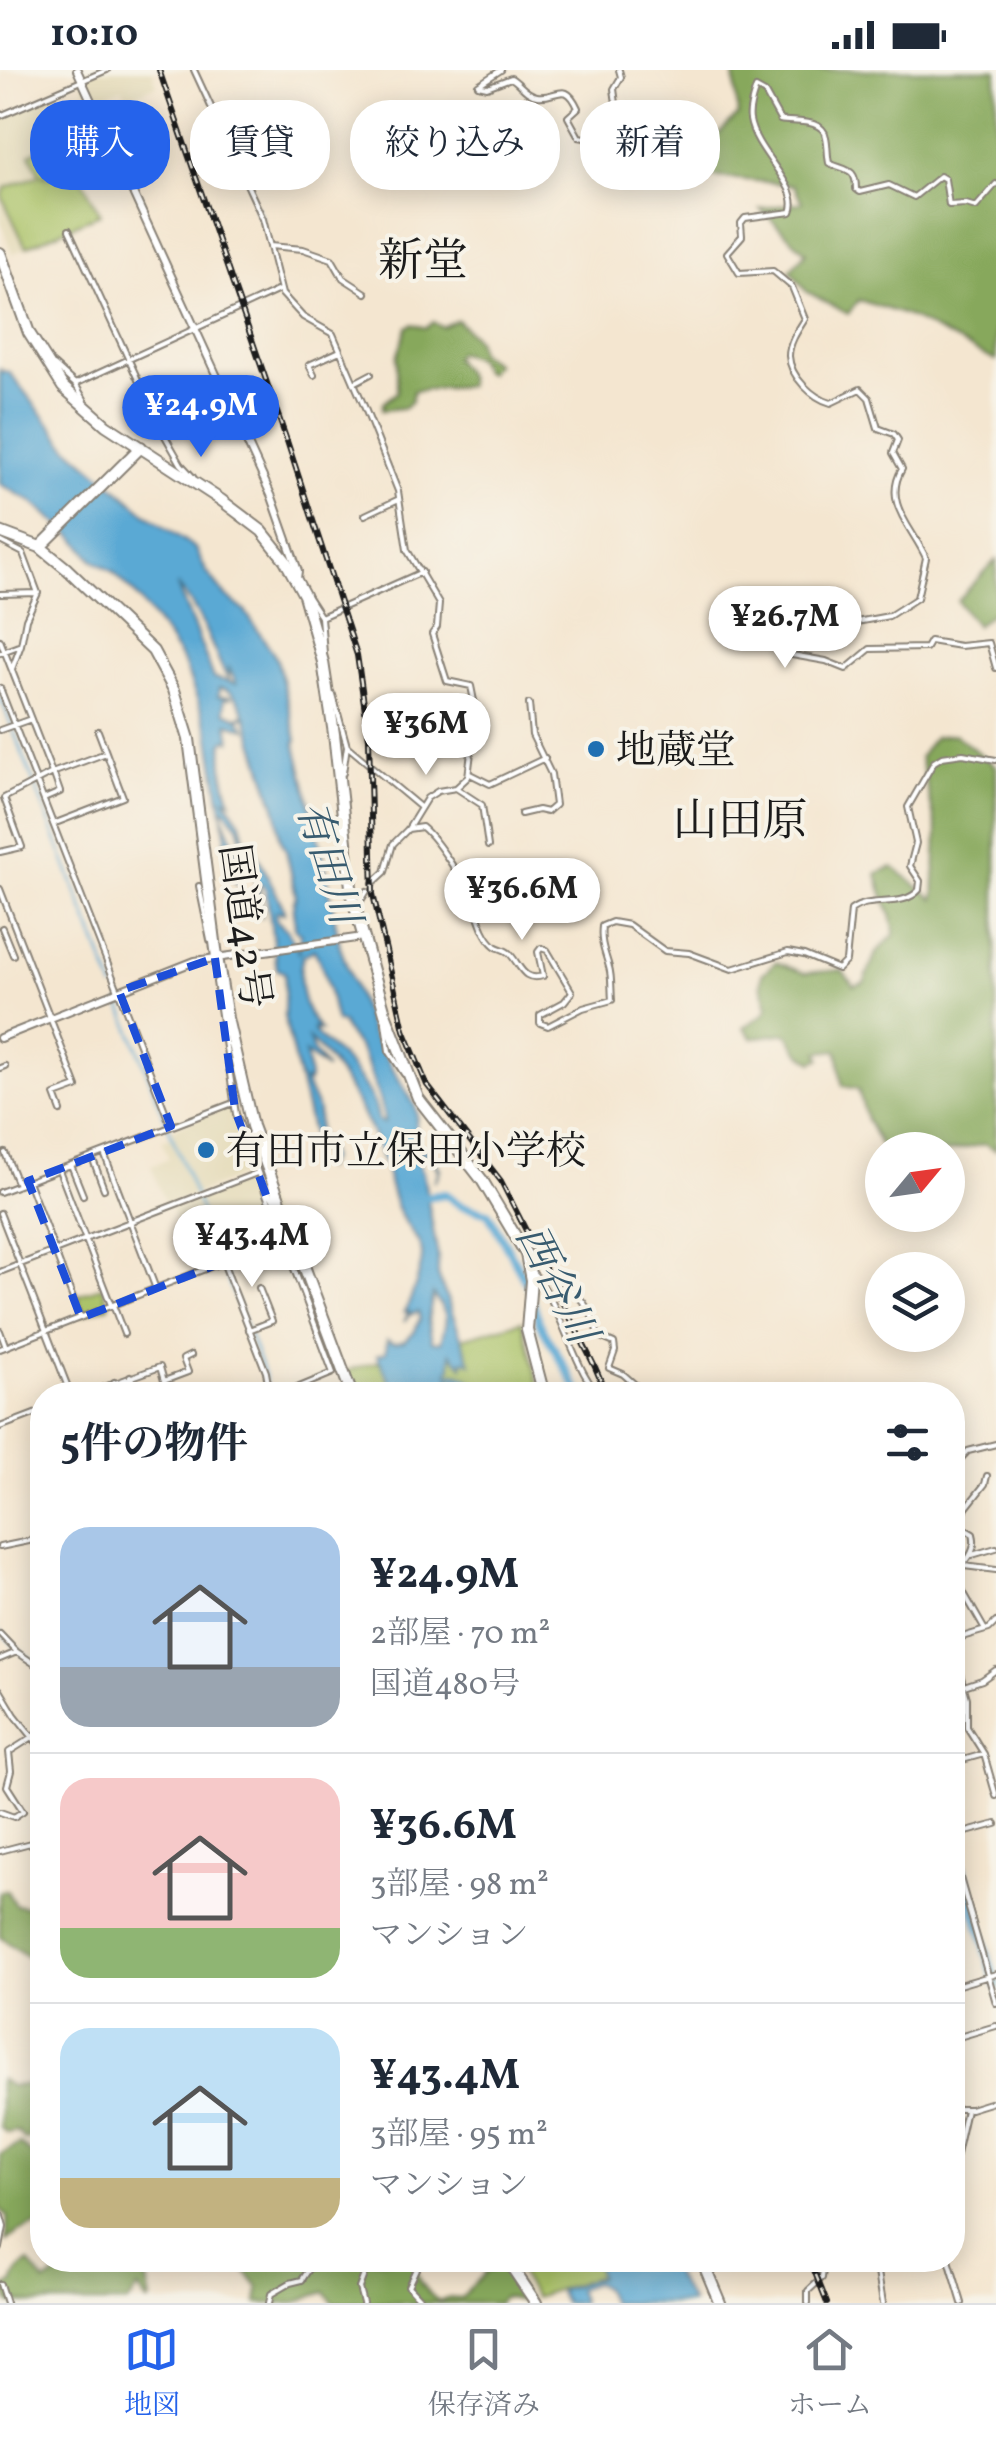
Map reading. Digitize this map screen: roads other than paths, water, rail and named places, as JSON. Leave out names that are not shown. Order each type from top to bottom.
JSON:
[{"type":"highway","points":[[0,253],[37,349],[63,386],[138,450],[210,493],[262,531],[304,595],[323,662],[350,880],[385,1014],[423,1105],[494,1197],[520,1243],[531,1277],[527,1332],[540,1382]]},
{"type":"highway","points":[[41,545],[138,450]]},
{"type":"highway","name":"国道42号","points":[[0,532],[41,545],[153,651],[174,690],[189,738],[230,1034],[252,1126],[347,1382]]},
{"type":"highway","points":[[515,2272],[536,2303]]},
{"type":"highway","points":[[708,2272],[720,2303]]},
{"type":"street","points":[[76,70],[89,100]]},
{"type":"street","points":[[0,116],[107,70]]},
{"type":"street","points":[[194,70],[262,219],[280,290],[299,314],[332,334],[354,383],[399,499],[407,550],[438,604],[437,628],[432,634],[446,680],[468,684],[472,689],[476,711],[470,774],[456,788],[432,794],[392,844],[386,872],[373,883]]},
{"type":"street","points":[[501,70],[478,85],[487,87],[511,78],[522,89],[539,96],[566,92],[578,108],[568,122],[579,136],[587,138],[604,138],[620,132],[614,88],[621,77],[619,70]]},
{"type":"street","points":[[996,184],[976,207],[949,205],[945,179],[940,176],[914,198],[889,184],[860,192],[850,169],[829,162],[822,128],[780,120],[765,93],[756,88],[750,120],[761,150],[793,192],[795,202],[790,212],[745,218],[741,223],[742,236],[727,253],[739,273],[773,271],[792,287],[806,319],[792,344],[790,361],[806,388],[831,403],[860,389],[869,398],[878,428],[894,434],[898,440],[894,453],[902,469],[894,483],[895,494],[902,516],[926,558],[917,598],[901,610],[851,624],[834,636],[794,640],[788,651],[792,656],[826,661],[846,669],[870,649],[913,650],[926,648],[930,640],[960,646],[984,642],[989,643],[996,668]]},
{"type":"street","points":[[131,190],[272,498],[298,571],[296,580]]},
{"type":"street","points":[[69,230],[158,421]]},
{"type":"street","points":[[270,246],[303,249],[332,259],[343,278],[366,293]]},
{"type":"street","points":[[74,384],[280,290]]},
{"type":"street","points":[[37,349],[45,350],[74,384],[92,414]]},
{"type":"street","points":[[314,375],[310,365],[340,351]]},
{"type":"street","points":[[354,383],[372,374]]},
{"type":"street","points":[[164,436],[181,464],[210,493]]},
{"type":"street","points":[[365,514],[399,499]]},
{"type":"street","points":[[0,541],[21,551],[38,593],[26,619],[12,670]]},
{"type":"street","points":[[322,616],[422,572]]},
{"type":"street","points":[[0,594],[38,593]]},
{"type":"street","points":[[304,595],[322,616],[323,662]]},
{"type":"street","points":[[0,640],[60,792],[44,799]]},
{"type":"street","points":[[2,652],[20,645]]},
{"type":"street","points":[[325,677],[347,746],[340,782]]},
{"type":"street","points":[[0,688],[171,1126]]},
{"type":"street","points":[[520,814],[547,812],[554,806],[555,790],[532,734],[529,704]]},
{"type":"street","points":[[0,730],[31,719]]},
{"type":"street","points":[[54,824],[123,797],[98,732]]},
{"type":"street","points":[[347,746],[420,808]]},
{"type":"street","points":[[0,852],[22,847],[2,798],[52,773],[106,754]]},
{"type":"street","points":[[408,828],[422,826],[436,840],[494,946],[509,953],[527,976],[544,976],[538,952],[541,948],[547,950],[572,992],[564,1002],[540,1015],[540,1023],[548,1026],[582,1008],[612,1000],[610,969],[601,936],[602,926],[612,922],[629,925],[665,951],[699,956],[732,968],[788,952],[838,969],[846,960],[851,910],[864,903],[910,898],[920,890],[920,881],[910,866],[916,843],[908,806],[934,762],[953,754],[996,760]]},
{"type":"street","points":[[470,774],[490,784],[545,758]]},
{"type":"street","points":[[456,788],[482,805],[488,846]]},
{"type":"street","points":[[199,886],[204,917],[218,958],[218,1008],[234,1104],[333,1374],[313,1382]]},
{"type":"street","points":[[0,888],[77,1087],[55,1096],[61,1111]]},
{"type":"street","points":[[0,1038],[191,962],[362,936],[366,932],[359,904],[367,891]]},
{"type":"street","points":[[2,928],[13,954]]},
{"type":"street","points":[[0,1192],[234,1104]]},
{"type":"street","points":[[252,1126],[257,1173],[282,1210]]},
{"type":"street","points":[[103,1152],[156,1289]]},
{"type":"street","points":[[6,1153],[18,1185]]},
{"type":"street","points":[[92,1157],[104,1188]]},
{"type":"street","points":[[71,1165],[83,1195]]},
{"type":"street","points":[[59,1170],[124,1334]]},
{"type":"street","points":[[0,1272],[257,1173]]},
{"type":"street","points":[[28,1181],[81,1318]]},
{"type":"street","points":[[0,1213],[66,1382]]},
{"type":"street","points":[[0,1331],[3,1348],[282,1240]]},
{"type":"street","points":[[223,1262],[268,1382]]},
{"type":"street","points":[[531,1277],[542,1284],[589,1382]]},
{"type":"street","points":[[557,1279],[581,1296],[598,1336],[614,1343],[608,1368],[633,1382]]},
{"type":"street","points":[[250,1330],[272,1321],[259,1288]]},
{"type":"street","points":[[114,1382],[160,1367],[164,1381],[188,1372],[183,1359],[192,1355]]},
{"type":"street","points":[[130,1376],[133,1382]]},
{"type":"street","points":[[0,1427],[30,1415]]},
{"type":"street","points":[[965,1454],[996,1444]]},
{"type":"street","points":[[965,1510],[987,1476]]},
{"type":"street","points":[[965,1529],[975,1539],[965,1564]]},
{"type":"street","points":[[0,1546],[30,1540]]},
{"type":"street","points":[[970,1556],[996,1548]]},
{"type":"street","points":[[965,1566],[996,1570]]},
{"type":"street","points":[[965,1594],[986,1630]]},
{"type":"street","points":[[965,1638],[996,1622]]},
{"type":"street","points":[[0,1634],[30,1661]]},
{"type":"street","points":[[0,1659],[17,1652]]},
{"type":"street","points":[[965,1686],[996,1670]]},
{"type":"street","points":[[0,1690],[30,1735]]},
{"type":"street","points":[[965,1700],[967,1727],[984,1754],[996,1796]]},
{"type":"street","points":[[0,1812],[14,1817],[24,1811],[7,1786],[11,1772],[9,1752],[30,1739]]},
{"type":"street","points":[[965,1759],[984,1754]]},
{"type":"street","points":[[965,1832],[996,1824]]},
{"type":"street","points":[[0,1851],[30,1843]]},
{"type":"street","points":[[965,1896],[996,2003]]},
{"type":"street","points":[[965,1983],[996,1974]]},
{"type":"street","points":[[965,2035],[996,2026]]},
{"type":"street","points":[[965,2114],[966,2110],[996,2101]]},
{"type":"street","points":[[0,2213],[4,2227],[0,2248]]},
{"type":"street","points":[[269,2303],[271,2294],[302,2280],[307,2272]]},
{"type":"street","points":[[364,2303],[359,2288],[365,2272]]},
{"type":"street","points":[[414,2272],[408,2286],[424,2303]]},
{"type":"street","points":[[808,2303],[808,2291],[822,2278],[823,2272]]},
{"type":"street","points":[[878,2272],[884,2303]]},
{"type":"street","points":[[953,2272],[962,2303]]},
{"type":"street","points":[[0,2284],[6,2303]]},
{"type":"water","points":[[0,367],[1,371],[9,372],[68,447],[148,515],[196,549],[206,571],[226,596],[245,611],[277,659],[340,947],[371,1033],[414,1104],[414,1141],[426,1150],[440,1169],[439,1172],[435,1163],[412,1145],[423,1173],[438,1275],[471,1363],[463,1360],[463,1366],[451,1353],[448,1372],[472,1382],[450,1376],[450,1382],[390,1382],[377,1355],[386,1352],[387,1340],[404,1341],[415,1331],[418,1312],[404,1322],[409,1312],[404,1312],[418,1276],[421,1250],[396,1206],[382,1157],[360,1110],[342,1078],[309,1039],[326,1069],[306,1054],[309,1078],[304,1081],[318,1110],[318,1137],[325,1140],[330,1158],[325,1168],[321,1148],[313,1137],[284,1016],[285,973],[277,969],[266,890],[259,885],[262,918],[251,856],[246,855],[238,825],[224,809],[222,813],[209,732],[185,666],[134,593],[32,502],[0,484]],"holes":[[[177,585],[200,620],[229,681],[228,666],[236,683],[214,678]],[[219,688],[239,701],[245,715],[236,717],[225,712],[224,699],[232,697],[218,696]],[[246,716],[286,850],[296,896],[295,929],[301,933],[299,952],[287,930],[276,920],[276,911],[284,913],[283,907],[251,842],[248,852],[241,822],[225,799],[231,801],[224,773],[223,742],[231,741],[228,723],[246,729],[239,719]],[[314,950],[336,1022],[342,1023],[363,1055],[384,1123],[378,1120],[374,1104],[359,1079],[313,1029],[320,1030],[305,1005],[301,985],[303,956]],[[433,1294],[446,1320],[441,1342],[432,1341],[428,1320]]]},
{"type":"water","points":[[222,814],[239,858],[239,885],[234,881],[237,861],[230,841],[224,845]]},
{"type":"water","points":[[598,2272],[674,2272],[692,2303],[611,2303],[603,2288],[594,2283],[577,2289],[582,2303],[564,2303],[558,2290],[599,2277]]},
{"type":"waterway","points":[[255,206],[261,219]]},
{"type":"waterway","points":[[0,696],[114,988]]},
{"type":"waterway","points":[[120,1002],[266,1382]]},
{"type":"waterway","name":"西谷川","points":[[419,1198],[445,1194],[460,1205],[488,1213],[530,1289]]},
{"type":"waterway","name":"西谷川","points":[[533,1302],[539,1322],[574,1382]]},
{"type":"waterway","points":[[965,1550],[972,1552]]},
{"type":"waterway","points":[[0,1631],[30,1658]]},
{"type":"waterway","name":"西谷川","points":[[965,1876],[996,1985]]},
{"type":"tunnel","points":[[157,421],[165,436]]},
{"type":"railway","points":[[159,70],[357,655],[369,738],[373,894],[404,1030],[427,1085],[501,1181],[601,1382]]},
{"type":"railway","points":[[815,2272],[827,2303]]},
{"type":"place","name":"地蔵堂","points":[[596,749]]},
{"type":"place","name":"有田市立保田小学校","points":[[206,1150]]},
{"type":"district","name":"新堂","points":[[423,259]]},
{"type":"district","name":"山田原","points":[[740,819]]},
{"type":"water label","name":"有田川","points":[[330,862]]}]
